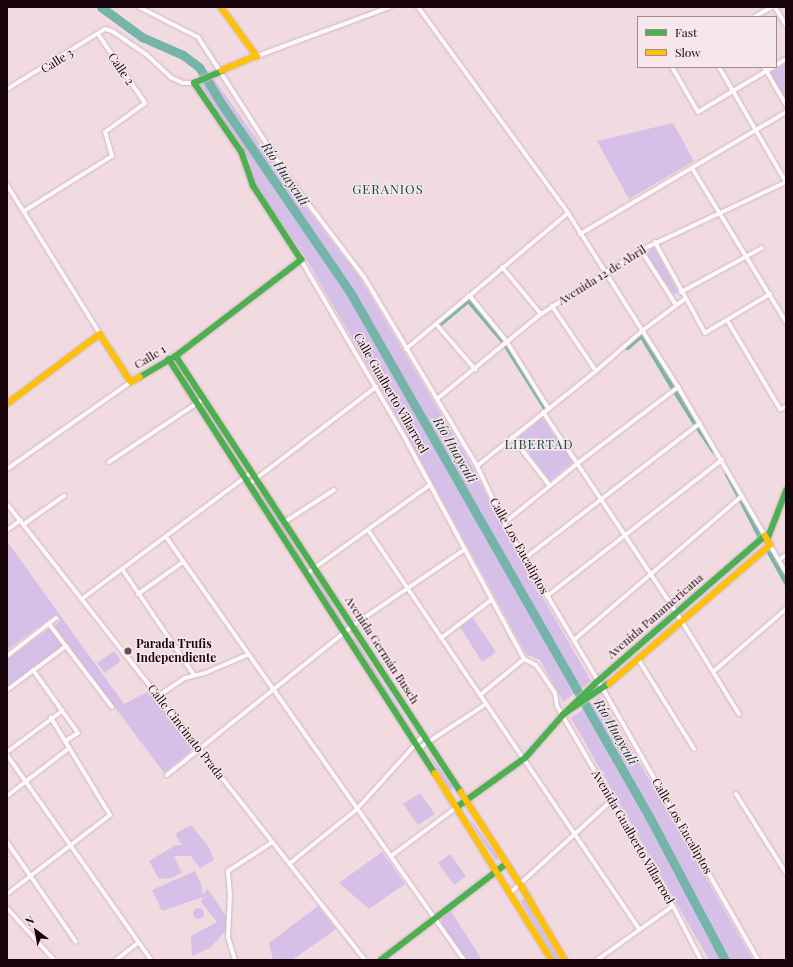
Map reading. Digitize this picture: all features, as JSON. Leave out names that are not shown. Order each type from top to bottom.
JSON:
[{"type":"main road","points":[[194,83],[257,56],[221,7]]},
{"type":"main road","name":"Calle Gualberto Villarroel","points":[[194,83],[241,152],[253,186],[302,260]]},
{"type":"main road","name":"Calle 1","points":[[131,382],[176,356],[302,260]]},
{"type":"main road","points":[[7,404],[100,334],[131,382]]},
{"type":"main road","name":"Avenida Germán Busch","points":[[176,356],[200,401],[249,484],[416,742],[511,892],[552,960]]},
{"type":"main road","name":"Avenida Germán Busch","points":[[169,359],[286,521],[352,626],[520,885],[565,960]]},
{"type":"main road","name":"Avenida Panamericana","points":[[583,698],[603,689],[682,621],[768,540],[786,492]]},
{"type":"main road","name":"Avenida Panamericana","points":[[457,807],[524,758],[563,715],[583,698],[598,680],[676,612],[768,540]]},
{"type":"main road","points":[[381,960],[506,864]]},
{"type":"street","name":"Calle Los Eucaliptos","points":[[138,7],[198,37],[222,71],[288,177],[364,277],[477,466],[504,523],[598,680],[758,960]]},
{"type":"street","points":[[257,56],[390,7]]},
{"type":"street","points":[[418,7],[568,213],[700,423],[786,574]]},
{"type":"street","points":[[756,16],[773,7],[786,25]]},
{"type":"street","name":"Calle 3","points":[[7,89],[105,30],[112,31],[147,55],[172,78],[182,83],[194,83]]},
{"type":"street","name":"Calle 2","points":[[24,211],[112,156],[105,132],[145,103],[98,34]]},
{"type":"street","points":[[777,64],[786,59]]},
{"type":"street","points":[[673,68],[698,112],[765,69],[786,105]]},
{"type":"street","points":[[720,68],[754,130],[786,182]]},
{"type":"street","points":[[580,234],[786,112]]},
{"type":"street","points":[[692,168],[748,257],[786,322]]},
{"type":"street","name":"Avenida 12 de Abril","points":[[437,399],[541,314],[641,250],[655,242],[786,182]]},
{"type":"street","points":[[7,186],[100,334]]},
{"type":"street","points":[[7,197],[12,193]]},
{"type":"street","points":[[406,349],[568,213]]},
{"type":"street","points":[[655,242],[681,292],[705,333],[770,294]]},
{"type":"street","points":[[681,292],[748,257],[762,248]]},
{"type":"street","points":[[641,250],[676,305]]},
{"type":"street","name":"Calle Gualberto Villarroel","points":[[302,260],[376,387],[524,659],[536,665],[555,693],[563,715]]},
{"type":"street","points":[[502,267],[541,314]]},
{"type":"street","points":[[469,295],[507,342],[548,408]]},
{"type":"street","points":[[477,466],[596,371],[642,331],[685,299]]},
{"type":"street","points":[[552,306],[596,371]]},
{"type":"street","points":[[726,320],[780,409],[786,407]]},
{"type":"street","points":[[436,324],[474,369]]},
{"type":"street","name":"Calle 1","points":[[7,469],[131,382]]},
{"type":"street","points":[[249,484],[376,387]]},
{"type":"street","points":[[504,523],[578,462],[678,387]]},
{"type":"street","points":[[110,462],[200,401]]},
{"type":"street","points":[[543,412],[578,462],[682,621],[739,714]]},
{"type":"street","points":[[525,558],[700,423]]},
{"type":"street","points":[[512,437],[550,486]]},
{"type":"street","points":[[547,596],[722,460]]},
{"type":"street","points":[[83,598],[252,472]]},
{"type":"street","points":[[306,574],[430,485]]},
{"type":"street","points":[[286,521],[334,490]]},
{"type":"street","points":[[24,524],[64,496]]},
{"type":"street","points":[[574,640],[741,496]]},
{"type":"street","name":"Calle Cincinato Prada","points":[[7,504],[83,598],[271,843],[365,960]]},
{"type":"street","points":[[7,530],[21,520]]},
{"type":"street","points":[[368,530],[639,929]]},
{"type":"street","points":[[166,537],[356,810],[391,856],[464,960]]},
{"type":"street","points":[[167,775],[273,691],[344,632],[464,550]]},
{"type":"street","points":[[779,560],[786,555]]},
{"type":"street","points":[[138,594],[183,562]]},
{"type":"street","points":[[122,569],[194,675]]},
{"type":"street","points":[[441,638],[491,600]]},
{"type":"street","points":[[713,672],[786,609]]},
{"type":"street","points":[[7,656],[56,618]]},
{"type":"street","points":[[49,624],[112,707]]},
{"type":"street","points":[[7,690],[66,646]]},
{"type":"street","points":[[158,696],[185,678],[247,655]]},
{"type":"street","points":[[638,658],[694,749]]},
{"type":"street","points":[[480,695],[524,659]]},
{"type":"street","points":[[33,670],[78,733],[65,741]]},
{"type":"street","points":[[419,748],[486,704]]},
{"type":"street","points":[[7,752],[62,711]]},
{"type":"street","name":"Avenida Gualberto Villarroel","points":[[563,715],[673,906],[701,960]]},
{"type":"street","points":[[7,894],[110,816],[51,718]]},
{"type":"street","points":[[289,864],[356,810],[416,742],[424,735]]},
{"type":"street","points":[[7,796],[69,748]]},
{"type":"street","points":[[7,755],[151,960]]},
{"type":"street","points":[[736,794],[786,874]]},
{"type":"street","points":[[511,892],[612,800]]},
{"type":"street","name":"Avenida Panamericana","points":[[391,856],[457,807]]},
{"type":"street","points":[[7,842],[76,942]]},
{"type":"street","points":[[235,960],[228,937],[230,895],[228,871],[271,843]]},
{"type":"street","points":[[597,960],[673,906]]},
{"type":"street","points":[[7,908],[54,960]]},
{"type":"street","points":[[116,960],[138,943]]},
{"type":"shaded area","points":[[786,63],[786,100],[770,73]]},
{"type":"shaded area","points":[[214,79],[289,185],[360,278],[473,468],[501,525],[591,681],[563,702],[540,660],[526,654],[401,424],[304,255],[252,183],[250,161],[200,84]]},
{"type":"shaded area","points":[[673,123],[694,161],[629,199],[597,141]]},
{"type":"shaded area","points":[[654,247],[678,292],[674,295],[646,253]]},
{"type":"shaded area","points":[[542,418],[573,462],[550,481],[518,438]]},
{"type":"shaded area","points":[[259,492],[262,492],[305,563],[303,563]]},
{"type":"shaded area","points":[[7,541],[124,704],[149,691],[193,749],[164,773],[54,626],[61,620],[56,614],[7,650]]},
{"type":"shaded area","points":[[313,575],[316,576],[342,621],[340,621]]},
{"type":"shaded area","points":[[473,618],[496,652],[482,662],[460,627]]},
{"type":"shaded area","points":[[48,629],[51,629],[62,646],[7,687],[7,660]]},
{"type":"shaded area","points":[[352,639],[355,639],[413,732],[411,733]]},
{"type":"shaded area","points":[[114,651],[121,661],[105,673],[97,663]]},
{"type":"shaded area","points":[[600,697],[655,789],[753,960],[709,960],[571,718]]},
{"type":"shaded area","points":[[428,753],[453,787],[452,790],[449,790]]},
{"type":"shaded area","points":[[420,793],[435,814],[418,825],[403,804]]},
{"type":"shaded area","points":[[471,820],[498,857],[498,860],[495,859],[471,823]]},
{"type":"shaded area","points":[[189,826],[192,826],[210,849],[214,860],[200,868],[191,856],[174,856],[182,873],[171,878],[159,879],[149,861],[176,845],[182,845],[175,834]]},
{"type":"shaded area","points":[[382,852],[405,884],[369,909],[339,883]]},
{"type":"shaded area","points":[[450,854],[466,876],[454,885],[438,863]]},
{"type":"shaded area","points":[[195,871],[202,887],[203,895],[207,888],[226,916],[226,930],[210,948],[192,956],[191,936],[217,922],[201,902],[203,897],[162,911],[152,890]]},
{"type":"shaded area","points":[[522,899],[525,900],[560,960],[555,960],[521,902]]},
{"type":"shaded area","points":[[318,906],[336,929],[292,960],[273,960],[269,943]]},
{"type":"shaded area","points":[[196,908],[200,908],[202,909],[202,917],[196,918],[193,915],[193,911]]},
{"type":"shaded area","points":[[451,911],[482,960],[466,960],[441,924],[442,918]]},
{"type":"waterway","name":"Río Huayculi","points":[[101,7],[142,37],[183,55],[199,67],[221,103],[350,292],[650,818],[725,960]]},
{"type":"waterway","points":[[439,324],[468,300],[502,340]]},
{"type":"waterway","points":[[627,347],[641,335],[673,388]]},
{"type":"waterway","points":[[506,346],[545,408]]},
{"type":"waterway","points":[[676,393],[695,423]]},
{"type":"waterway","points":[[698,428],[713,450]]},
{"type":"waterway","points":[[727,474],[738,495]]},
{"type":"waterway","points":[[741,500],[759,535]]},
{"type":"waterway","points":[[769,552],[786,583]]},
{"type":"traffic: fast","points":[[140,377],[176,356],[301,260],[253,186],[241,152],[194,83],[222,71]]},
{"type":"traffic: fast","points":[[176,356],[461,792]]},
{"type":"traffic: fast","points":[[169,359],[435,773]]},
{"type":"traffic: fast","points":[[767,540],[786,491]]},
{"type":"traffic: fast","points":[[609,684],[563,715],[598,681],[765,536]]},
{"type":"traffic: fast","points":[[457,807],[525,758],[563,715]]},
{"type":"traffic: fast","points":[[381,960],[506,864]]},
{"type":"traffic: slow","points":[[221,7],[257,56],[222,71]]},
{"type":"traffic: slow","points":[[7,404],[100,334],[131,382],[140,377]]},
{"type":"traffic: slow","points":[[609,684],[770,545],[765,536]]},
{"type":"traffic: slow","points":[[435,773],[552,960]]},
{"type":"traffic: slow","points":[[461,792],[521,885],[565,960]]},
{"type":"place","name":"Parada Trufis Independiente","points":[[128,651]]},
{"type":"district","name":"GERANIOS","points":[[388,189]]},
{"type":"district","name":"LIBERTAD","points":[[539,444]]}]
